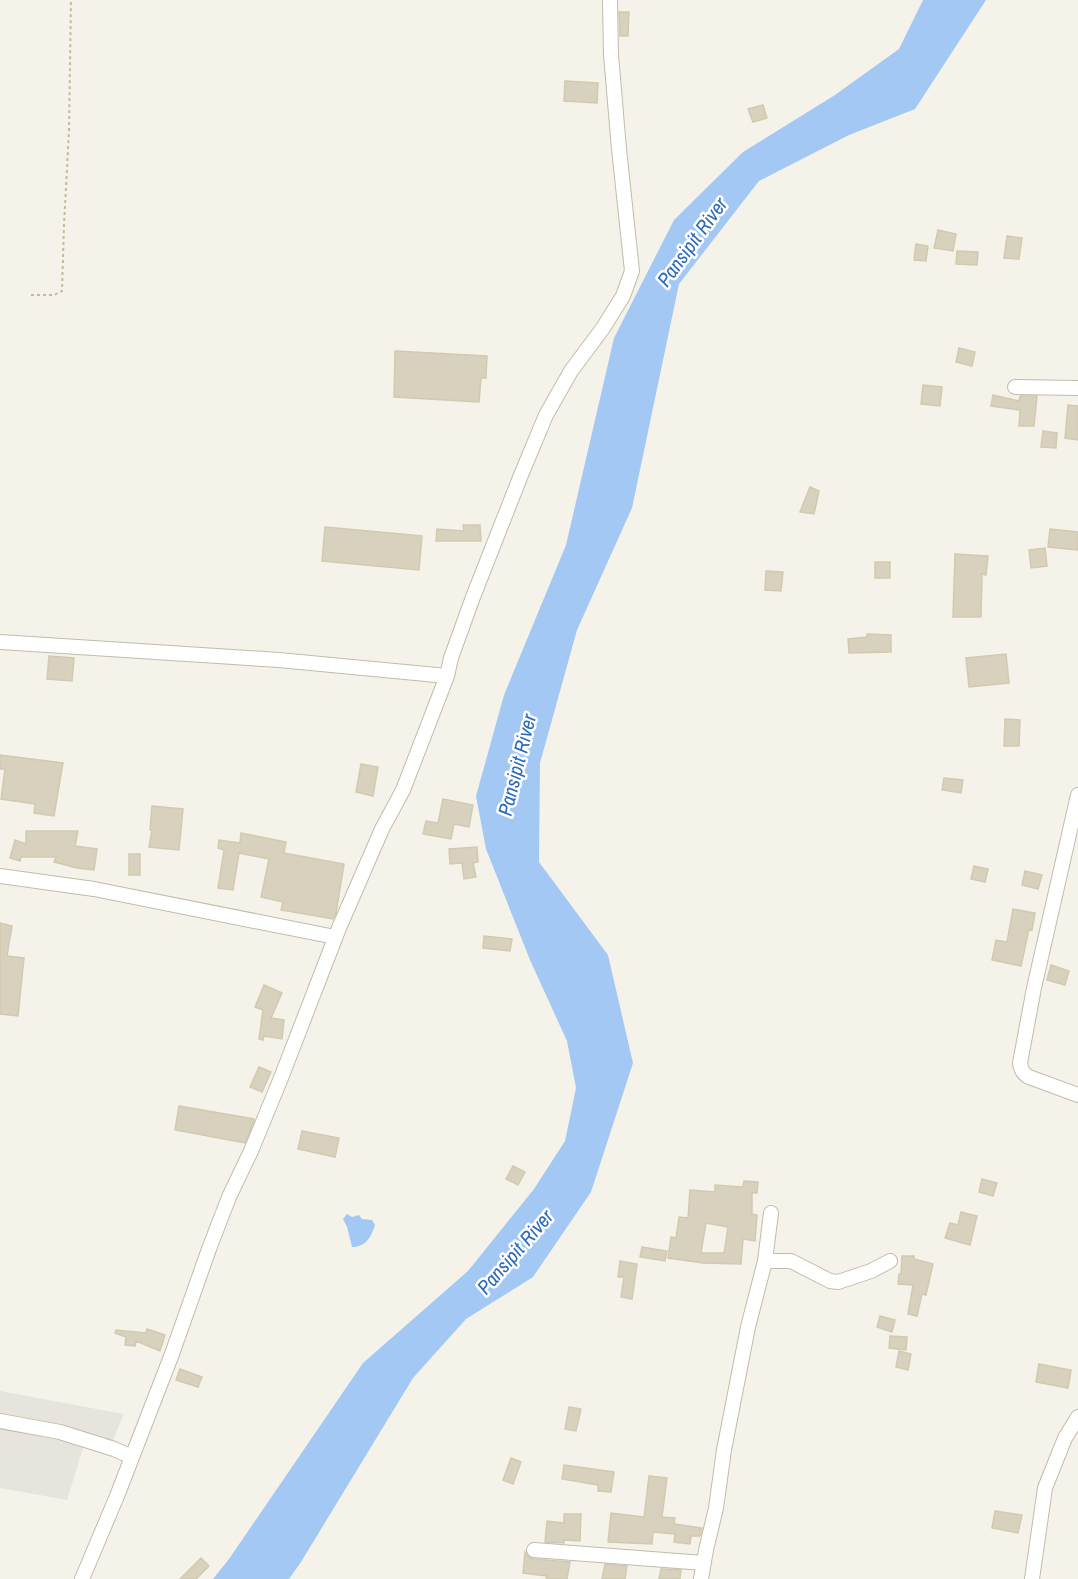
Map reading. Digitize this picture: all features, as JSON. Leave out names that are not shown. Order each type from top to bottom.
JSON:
[{"type":"street","points":[[82,1579],[172,1354],[229,1197],[281,1078],[335,937],[382,829],[403,790],[447,676],[451,658],[473,597],[546,415],[571,371],[623,296],[632,271],[618,149],[611,56],[610,0]]},
{"type":"street","points":[[1015,387],[1078,388]]},
{"type":"street","points":[[0,642],[279,660],[447,676]]},
{"type":"street","points":[[1078,795],[1034,988],[1020,1063],[1020,1069],[1029,1077],[1078,1095]]},
{"type":"street","points":[[0,876],[94,889],[335,937]]},
{"type":"street","points":[[701,1579],[748,1327],[765,1261],[771,1213]]},
{"type":"street","points":[[765,1261],[791,1261],[830,1281],[838,1282],[871,1271],[890,1261]]},
{"type":"street","points":[[1032,1579],[1045,1488],[1065,1438],[1078,1417]]},
{"type":"street","points":[[0,1421],[60,1432],[132,1457]]},
{"type":"street","points":[[534,1550],[704,1563]]},
{"type":"path","points":[[31,295],[54,296],[62,291],[69,131],[71,0]]},
{"type":"shaded area","points":[[0,1391],[124,1414],[108,1452],[84,1445],[67,1500],[0,1488]]},
{"type":"water","name":"Pansipit River","points":[[923,0],[986,0],[915,109],[849,135],[759,181],[679,284],[632,508],[577,630],[540,763],[539,862],[608,955],[633,1063],[591,1192],[533,1277],[466,1319],[413,1378],[289,1579],[213,1579],[363,1363],[468,1271],[534,1189],[565,1141],[576,1088],[567,1041],[530,960],[486,849],[476,796],[504,695],[566,545],[614,338],[674,220],[743,152],[835,95],[899,49]]},
{"type":"water","points":[[347,1214],[352,1217],[359,1215],[362,1219],[372,1220],[375,1225],[370,1237],[357,1247],[352,1247],[343,1219]]},
{"type":"building","points":[[619,12],[629,12],[628,36],[620,36]]},
{"type":"building","points":[[565,81],[598,83],[597,103],[564,101]]},
{"type":"building","points":[[763,105],[767,118],[753,122],[748,109]]},
{"type":"building","points":[[938,230],[956,234],[953,251],[934,248]]},
{"type":"building","points":[[1007,236],[1022,238],[1019,259],[1004,258]]},
{"type":"building","points":[[916,244],[928,246],[926,261],[914,260]]},
{"type":"building","points":[[957,251],[978,252],[977,265],[956,264]]},
{"type":"building","points":[[959,348],[975,352],[972,366],[956,362]]},
{"type":"building","points":[[395,351],[487,356],[486,378],[481,378],[479,402],[394,397]]},
{"type":"building","points":[[923,385],[942,387],[940,406],[921,404]]},
{"type":"building","points":[[993,395],[1019,401],[1020,396],[1037,396],[1034,426],[1019,426],[1020,410],[991,406]]},
{"type":"building","points":[[1068,405],[1078,406],[1078,440],[1065,438]]},
{"type":"building","points":[[1043,431],[1057,433],[1056,448],[1041,447]]},
{"type":"building","points":[[810,487],[819,491],[814,514],[800,512]]},
{"type":"building","points":[[463,525],[480,525],[481,541],[436,541],[437,529],[464,531]]},
{"type":"building","points":[[325,527],[422,536],[419,570],[322,561]]},
{"type":"building","points":[[1050,529],[1078,532],[1078,550],[1048,547]]},
{"type":"building","points":[[1045,548],[1047,566],[1031,568],[1029,550]]},
{"type":"building","points":[[955,554],[988,556],[986,575],[982,574],[981,617],[953,617]]},
{"type":"building","points":[[875,562],[890,562],[890,578],[875,578]]},
{"type":"building","points":[[766,571],[783,572],[781,591],[765,590]]},
{"type":"building","points":[[867,634],[891,635],[891,652],[849,653],[848,639],[867,637]]},
{"type":"building","points":[[1006,654],[1009,683],[969,687],[966,658]]},
{"type":"building","points":[[49,656],[74,658],[72,681],[47,679]]},
{"type":"building","points":[[1005,719],[1020,720],[1019,746],[1004,746]]},
{"type":"building","points":[[0,755],[63,763],[54,816],[34,813],[35,804],[1,799],[5,769],[0,769]]},
{"type":"building","points":[[361,764],[378,767],[373,796],[356,792]]},
{"type":"building","points":[[944,778],[963,780],[961,793],[942,790]]},
{"type":"building","points":[[443,799],[473,805],[469,827],[454,824],[451,839],[423,834],[426,821],[438,823]]},
{"type":"building","points":[[152,806],[183,809],[179,850],[149,847]]},
{"type":"building","points":[[26,831],[78,831],[75,846],[97,849],[94,870],[54,862],[56,857],[21,857],[20,861],[10,858],[15,840],[26,844]]},
{"type":"building","points":[[241,833],[286,842],[284,853],[344,864],[333,919],[281,910],[283,902],[261,897],[269,859],[239,853],[233,890],[218,888],[224,850],[218,848],[219,840],[240,843]]},
{"type":"building","points":[[477,847],[478,862],[473,863],[476,877],[464,879],[462,863],[450,864],[449,849]]},
{"type":"building","points":[[129,854],[140,854],[140,875],[129,875]]},
{"type":"building","points":[[974,866],[988,869],[985,882],[971,879]]},
{"type":"building","points":[[1025,871],[1042,875],[1038,889],[1022,885]]},
{"type":"building","points":[[1013,909],[1035,913],[1021,966],[992,960],[996,940],[1007,942]]},
{"type":"building","points":[[0,923],[12,926],[7,956],[24,958],[18,1016],[0,1014]]},
{"type":"building","points":[[484,936],[512,939],[510,951],[483,948]]},
{"type":"building","points":[[1051,965],[1069,971],[1065,985],[1047,980]]},
{"type":"building","points":[[264,985],[282,993],[271,1018],[284,1020],[282,1039],[264,1036],[263,1040],[259,1039],[263,1010],[255,1007]]},
{"type":"building","points":[[259,1067],[271,1072],[262,1092],[250,1087]]},
{"type":"building","points":[[179,1106],[254,1119],[254,1121],[245,1143],[175,1130]]},
{"type":"building","points":[[302,1131],[339,1138],[335,1157],[298,1149]]},
{"type":"building","points":[[513,1166],[525,1172],[518,1185],[506,1179]]},
{"type":"building","points":[[982,1179],[997,1183],[993,1196],[979,1192]]},
{"type":"building","points":[[744,1181],[758,1182],[757,1193],[752,1193],[752,1214],[757,1215],[755,1241],[743,1239],[741,1264],[703,1263],[668,1258],[671,1237],[676,1238],[679,1217],[688,1218],[690,1190],[715,1192],[715,1185],[743,1187]],"holes":[[[706,1223],[728,1227],[724,1253],[701,1253]]]},
{"type":"building","points":[[961,1212],[977,1216],[970,1245],[945,1238],[950,1223],[958,1225]]},
{"type":"building","points":[[642,1247],[667,1251],[665,1261],[640,1257]]},
{"type":"building","points":[[902,1256],[914,1256],[914,1259],[933,1264],[926,1295],[922,1294],[917,1316],[908,1314],[913,1285],[898,1284]]},
{"type":"building","points":[[620,1261],[637,1264],[632,1299],[621,1297],[624,1277],[618,1277]]},
{"type":"building","points":[[880,1316],[895,1320],[892,1332],[877,1327]]},
{"type":"building","points":[[147,1329],[165,1335],[160,1351],[136,1341],[135,1346],[125,1345],[126,1337],[115,1333],[116,1330],[146,1333]]},
{"type":"building","points":[[890,1336],[907,1337],[906,1350],[889,1348]]},
{"type":"building","points":[[899,1351],[911,1354],[908,1370],[896,1367]]},
{"type":"building","points":[[1039,1364],[1071,1370],[1068,1388],[1036,1382]]},
{"type":"building","points":[[180,1369],[202,1377],[198,1387],[176,1380]]},
{"type":"building","points":[[569,1407],[581,1409],[576,1431],[565,1429]]},
{"type":"building","points":[[511,1458],[521,1462],[513,1484],[503,1480]]},
{"type":"building","points":[[564,1465],[614,1472],[611,1492],[598,1491],[598,1485],[562,1479]]},
{"type":"building","points":[[649,1476],[667,1478],[662,1517],[675,1518],[674,1524],[702,1528],[700,1536],[691,1536],[690,1544],[674,1542],[675,1534],[653,1532],[652,1544],[608,1542],[611,1513],[644,1517]]},
{"type":"building","points":[[995,1511],[1022,1515],[1018,1533],[992,1528]]},
{"type":"building","points":[[564,1514],[581,1514],[580,1541],[545,1542],[547,1521],[564,1523]]},
{"type":"building","points":[[525,1552],[533,1559],[570,1562],[567,1579],[546,1579],[547,1576],[523,1573]]},
{"type":"building","points":[[201,1558],[209,1566],[196,1579],[180,1579]]},
{"type":"building","points":[[605,1564],[627,1566],[625,1579],[602,1579]]},
{"type":"building","points":[[661,1569],[681,1570],[680,1579],[659,1579]]}]
